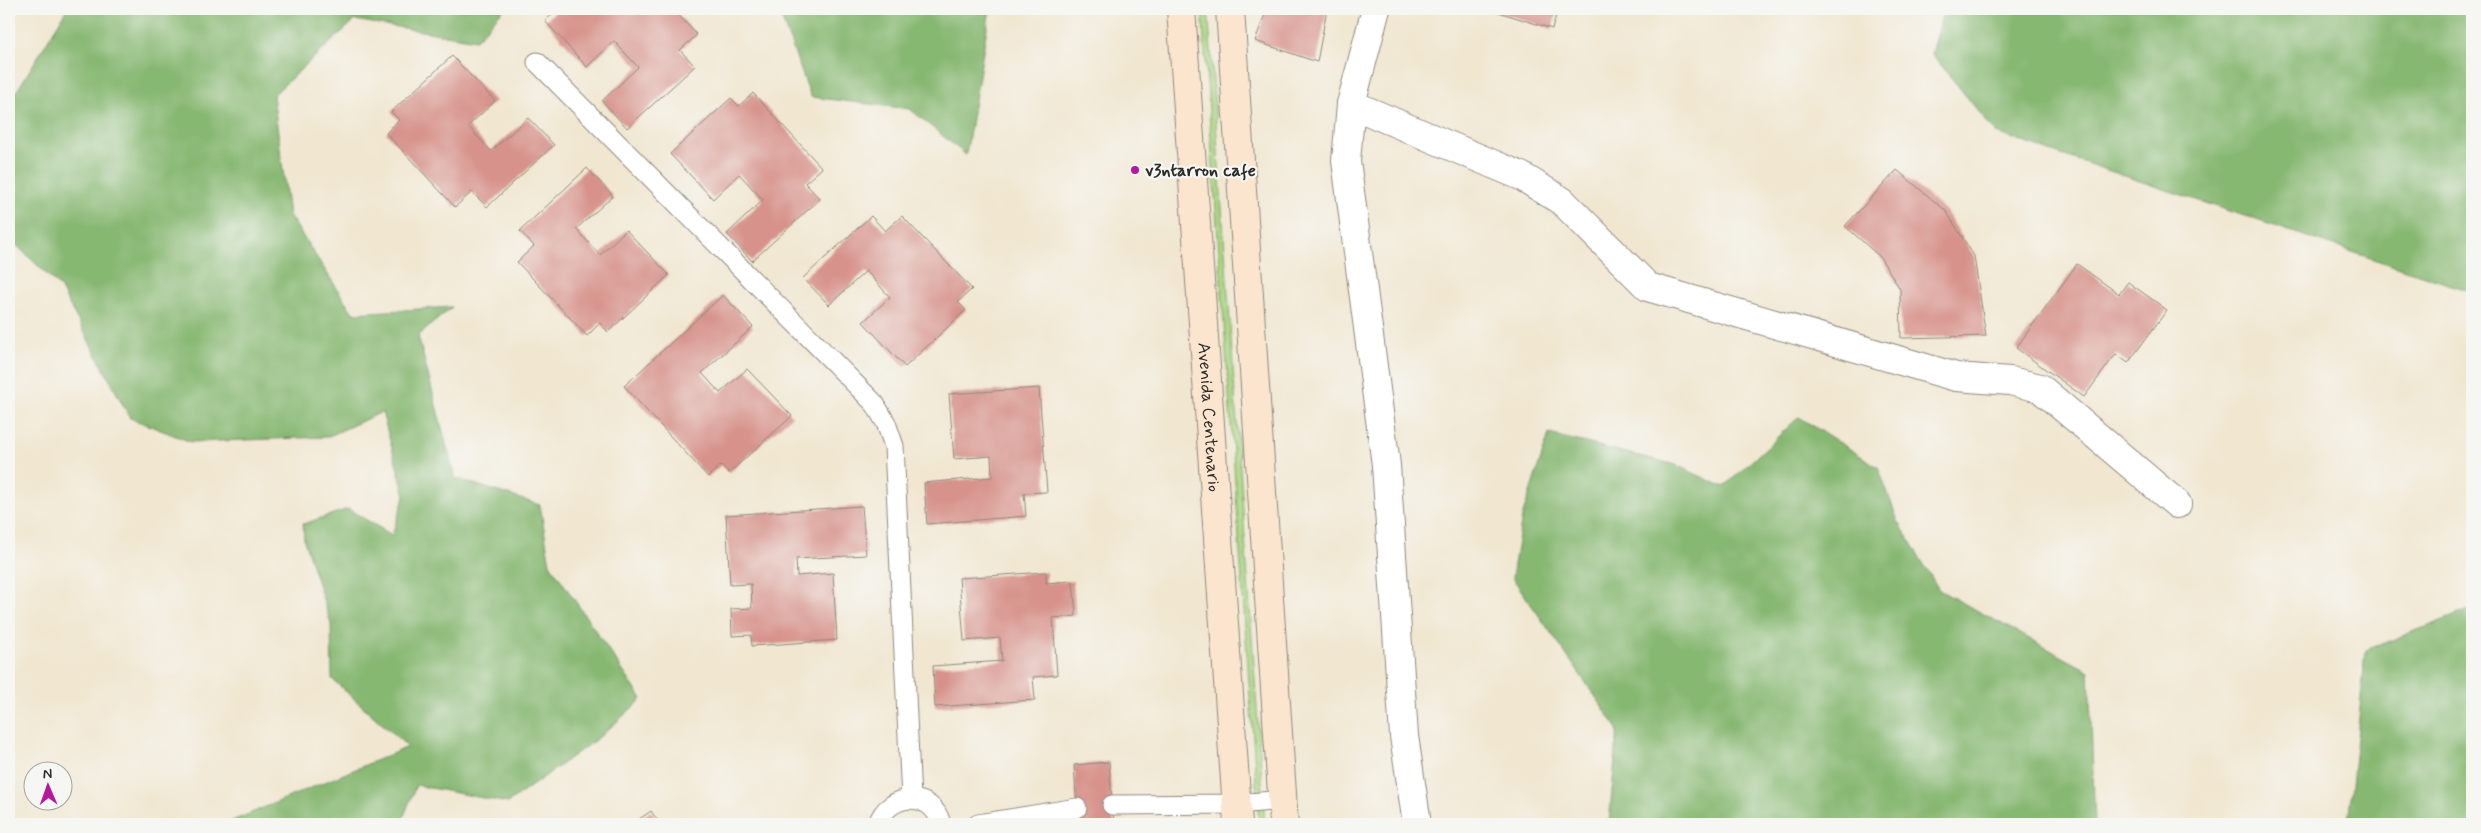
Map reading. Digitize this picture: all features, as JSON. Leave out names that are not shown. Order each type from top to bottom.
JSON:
[{"type":"main road","name":"Avenida Centenario","points":[[1181,9],[1238,814]]},
{"type":"main road","points":[[1230,9],[1283,812]]},
{"type":"street","points":[[1376,9],[1351,104],[1346,161],[1386,465],[1404,736],[1416,824]]},
{"type":"street","points":[[1351,104],[1529,181],[1562,201],[1648,287],[1956,378],[2010,381],[2040,388],[2176,504]]},
{"type":"lane","points":[[537,62],[875,404],[886,423],[894,446],[911,799]]},
{"type":"lane","points":[[878,824],[887,808],[896,802],[911,799],[929,806],[937,813],[941,824]]},
{"type":"lane","points":[[1112,805],[1238,814],[1283,812]]},
{"type":"lane","points":[[978,824],[1077,808]]},
{"type":"green space","points":[[67,9],[504,9],[476,40],[355,20],[273,95],[289,215],[353,313],[452,307],[418,336],[455,478],[540,505],[550,564],[642,699],[602,735],[508,803],[416,785],[401,824],[225,824],[408,747],[332,679],[331,624],[304,540],[303,524],[348,509],[392,535],[405,495],[382,412],[327,437],[191,442],[130,418],[60,287],[9,238],[9,104]]},
{"type":"green space","points":[[778,9],[990,9],[966,155],[910,109],[811,97]]},
{"type":"green space","points":[[1202,9],[1208,9],[1265,824],[1259,824]]},
{"type":"green space","points":[[1944,9],[2472,9],[2472,292],[1996,133],[1932,54]]},
{"type":"green space","points":[[1799,417],[1878,467],[1898,521],[1939,590],[2089,671],[2095,824],[1611,824],[1609,822],[1618,729],[1512,577],[1522,517],[1549,434],[1676,465],[1724,487]]},
{"type":"green space","points":[[2472,609],[2472,824],[2348,824],[2366,650]]},
{"type":"building","points":[[558,9],[673,9],[697,35],[680,50],[695,66],[627,128],[602,101],[638,67],[614,41],[587,67],[545,21]]},
{"type":"building","points":[[1267,9],[1327,9],[1317,62],[1255,41]]},
{"type":"building","points":[[1489,9],[1558,9],[1552,29]]},
{"type":"building","points":[[452,56],[495,101],[468,126],[491,151],[528,118],[554,145],[487,207],[472,192],[455,207],[386,133],[399,120],[391,112]]},
{"type":"building","points":[[753,93],[822,168],[805,183],[820,199],[752,261],[727,234],[763,200],[739,174],[713,199],[670,154],[731,98],[739,106]]},
{"type":"building","points":[[587,168],[613,196],[576,229],[600,255],[626,230],[669,275],[608,332],[600,323],[587,336],[517,262],[534,246],[520,231]]},
{"type":"building","points":[[1897,170],[1946,211],[1974,256],[1986,336],[1901,338],[1900,289],[1880,257],[1845,226]]},
{"type":"building","points":[[871,216],[885,231],[902,216],[972,289],[958,302],[966,310],[905,367],[863,322],[890,297],[866,271],[829,305],[803,278]]},
{"type":"building","points":[[2077,264],[2119,294],[2128,282],[2167,310],[2128,363],[2116,354],[2084,397],[2016,348]]},
{"type":"building","points":[[723,295],[753,327],[702,373],[720,393],[747,369],[792,416],[729,473],[721,465],[708,477],[624,386]]},
{"type":"building","points":[[1039,388],[1047,492],[1024,493],[1026,516],[927,524],[924,483],[992,477],[991,456],[954,459],[949,394]]},
{"type":"building","points":[[862,506],[866,555],[796,559],[797,576],[833,573],[837,640],[752,646],[751,635],[732,636],[731,609],[752,608],[751,584],[730,585],[726,515]]},
{"type":"building","points":[[1046,572],[1046,583],[1073,581],[1076,616],[1053,618],[1057,675],[1033,677],[1035,700],[935,707],[933,666],[1002,661],[1000,638],[964,641],[959,578]]},
{"type":"building","points":[[1109,762],[1114,824],[1078,824],[1074,765]]},
{"type":"building","points":[[651,811],[660,824],[632,824]]},
{"type":"place","name":"v3ntarron cafe","points":[[1135,170]]}]
